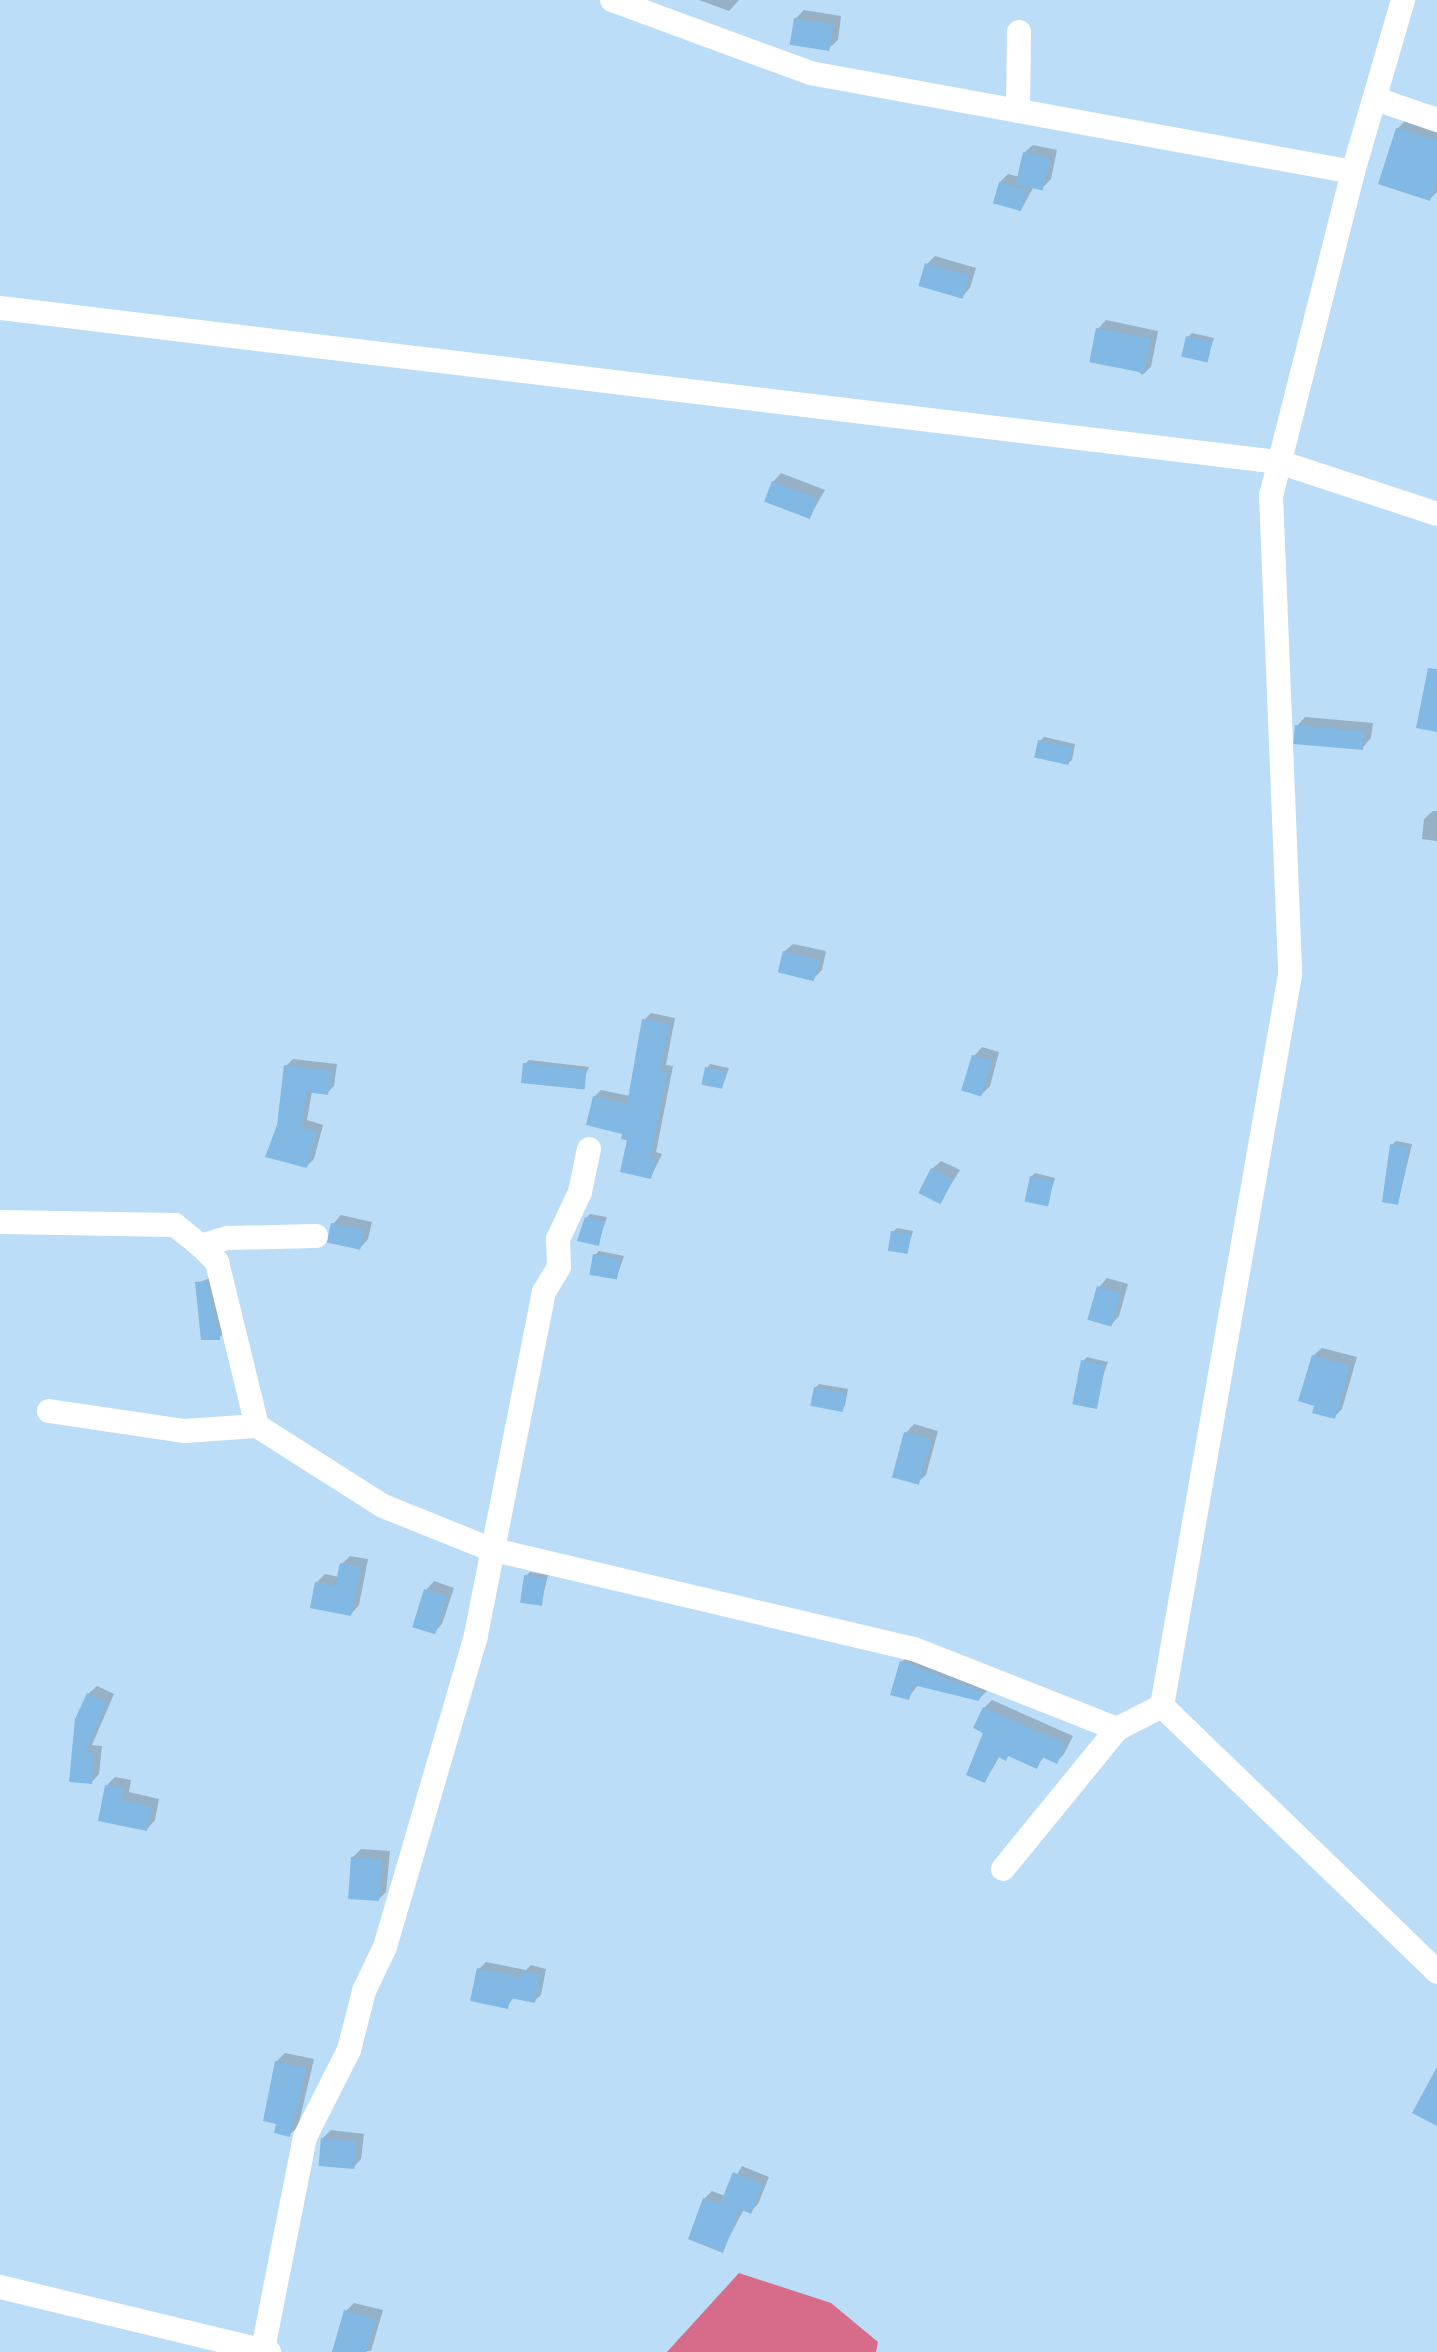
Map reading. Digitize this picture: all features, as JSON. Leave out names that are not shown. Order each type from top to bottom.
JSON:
[{"type":"street","points":[[612,0],[810,73],[1353,172]]},
{"type":"street","points":[[1162,1706],[1290,975],[1271,495],[1353,172],[1403,0]]},
{"type":"street","points":[[1018,110],[1019,32]]},
{"type":"street","points":[[1376,99],[1437,120]]},
{"type":"street","points":[[0,308],[1279,462],[1437,514]]},
{"type":"street","points":[[0,2287],[266,2351],[305,2137],[349,2050],[364,1990],[385,1947],[476,1635],[490,1549],[544,1292],[559,1267],[558,1239],[580,1192],[589,1149]]},
{"type":"street","points":[[0,1222],[174,1225],[201,1246],[217,1262],[257,1426]]},
{"type":"street","points":[[201,1246],[228,1238],[316,1236]]},
{"type":"street","points":[[50,1411],[185,1431],[257,1426],[383,1506],[490,1549],[914,1649],[1117,1729]]},
{"type":"street","points":[[1003,1869],[1117,1729],[1162,1706]]},
{"type":"street","points":[[1162,1706],[1437,1972]]},
{"type":"shaded area","points":[[739,2273],[831,2303],[878,2342],[876,2352],[667,2352]]},
{"type":"building","points":[[794,18],[834,24],[829,51],[790,45]]},
{"type":"building","points":[[1396,128],[1437,140],[1437,180],[1430,201],[1378,184]]},
{"type":"building","points":[[1023,152],[1050,158],[1043,190],[1016,184]]},
{"type":"building","points":[[999,182],[1027,190],[1021,211],[993,203]]},
{"type":"building","points":[[925,263],[969,276],[963,299],[918,286]]},
{"type":"building","points":[[1096,328],[1151,339],[1144,373],[1089,362]]},
{"type":"building","points":[[1186,336],[1212,342],[1208,363],[1181,356]]},
{"type":"building","points":[[772,481],[818,499],[810,519],[764,502]]},
{"type":"building","points":[[1428,668],[1437,669],[1437,732],[1416,728]]},
{"type":"building","points":[[1295,725],[1365,731],[1363,750],[1293,744]]},
{"type":"building","points":[[1038,740],[1072,747],[1068,765],[1034,758]]},
{"type":"building","points":[[783,951],[819,960],[814,981],[778,972]]},
{"type":"building","points":[[642,1019],[669,1024],[660,1072],[667,1073],[650,1159],[656,1160],[651,1179],[620,1172],[627,1140],[621,1139],[622,1134],[586,1125],[593,1096],[627,1104]]},
{"type":"building","points":[[972,1055],[992,1061],[981,1097],[961,1090]]},
{"type":"building","points":[[523,1063],[587,1070],[585,1090],[521,1083]]},
{"type":"building","points":[[284,1065],[331,1071],[328,1095],[307,1092],[301,1127],[317,1132],[307,1168],[265,1157],[277,1125]]},
{"type":"building","points":[[705,1067],[726,1071],[722,1089],[702,1085]]},
{"type":"building","points":[[1390,1144],[1409,1147],[1398,1205],[1382,1202]]},
{"type":"building","points":[[931,1168],[953,1179],[941,1204],[918,1193]]},
{"type":"building","points":[[1030,1176],[1053,1181],[1048,1206],[1025,1201]]},
{"type":"building","points":[[585,1217],[604,1221],[599,1246],[577,1241]]},
{"type":"building","points":[[331,1223],[364,1230],[360,1250],[327,1243]]},
{"type":"building","points":[[891,1231],[911,1234],[908,1254],[888,1251]]},
{"type":"building","points":[[593,1254],[621,1259],[617,1280],[589,1275]]},
{"type":"building","points":[[206,1281],[220,1340],[201,1340],[195,1282]]},
{"type":"building","points":[[1097,1286],[1121,1293],[1111,1327],[1087,1320]]},
{"type":"building","points":[[1312,1355],[1350,1366],[1335,1419],[1312,1413],[1314,1406],[1298,1401]]},
{"type":"building","points":[[1081,1360],[1106,1365],[1097,1409],[1072,1404]]},
{"type":"building","points":[[814,1387],[846,1393],[843,1412],[810,1406]]},
{"type":"building","points":[[904,1432],[931,1439],[919,1485],[892,1477]]},
{"type":"building","points":[[340,1563],[361,1567],[351,1616],[310,1608],[315,1582],[335,1586]]},
{"type":"building","points":[[524,1575],[546,1578],[542,1606],[520,1603]]},
{"type":"building","points":[[424,1589],[447,1596],[435,1634],[412,1627]]},
{"type":"building","points":[[900,1661],[982,1692],[979,1701],[913,1685],[909,1700],[890,1695]]},
{"type":"building","points":[[87,1693],[107,1702],[85,1753],[94,1753],[92,1784],[69,1782],[75,1719]]},
{"type":"building","points":[[983,1707],[1066,1744],[1057,1764],[1042,1757],[1037,1769],[1008,1756],[1006,1761],[997,1756],[985,1783],[966,1775],[983,1733],[973,1728]]},
{"type":"building","points":[[105,1785],[124,1788],[121,1800],[152,1807],[147,1831],[98,1821]]},
{"type":"building","points":[[351,1857],[382,1859],[379,1901],[348,1899]]},
{"type":"building","points":[[477,1968],[521,1977],[522,1971],[541,1975],[535,2003],[510,1998],[508,2009],[470,2001]]},
{"type":"building","points":[[275,2061],[307,2068],[290,2137],[274,2133],[276,2124],[263,2121]]},
{"type":"building","points":[[1437,2067],[1437,2126],[1412,2113]]},
{"type":"building","points":[[321,2138],[357,2141],[354,2169],[319,2166]]},
{"type":"building","points":[[733,2172],[763,2185],[751,2214],[740,2209],[723,2253],[688,2239],[703,2198],[720,2204]]},
{"type":"building","points":[[344,2310],[376,2319],[366,2352],[332,2352]]}]
